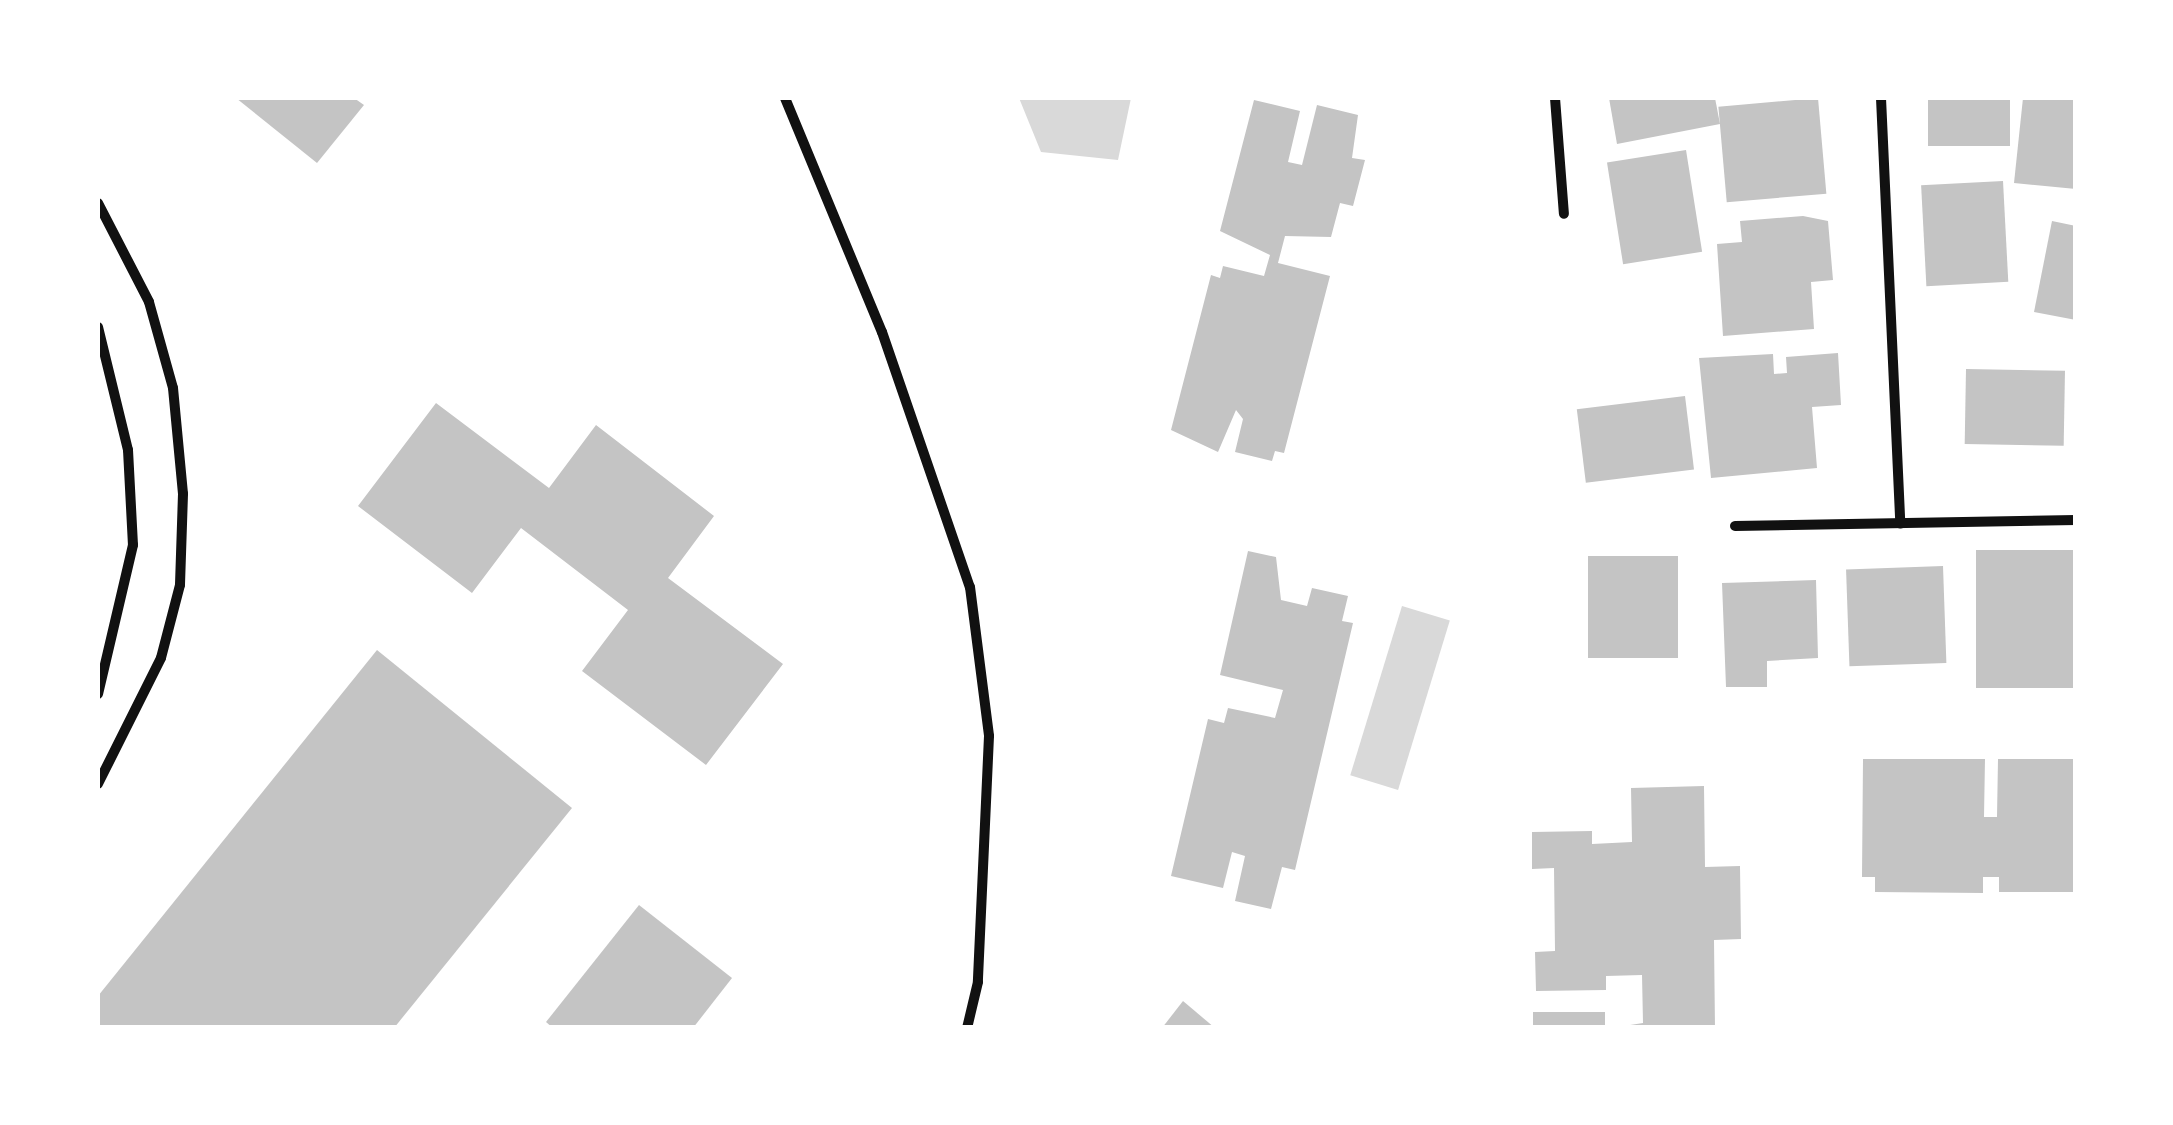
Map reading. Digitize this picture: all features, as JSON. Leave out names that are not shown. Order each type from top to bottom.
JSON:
[{"type":"street","points":[[785,98],[882,332],[970,586],[988,736],[978,982],[967,1028]]},
{"type":"street","points":[[1555,98],[1564,214]]},
{"type":"street","points":[[1880,98],[1900,524]]},
{"type":"street","points":[[98,203],[149,302],[173,388],[183,494],[180,585],[162,658],[98,784]]},
{"type":"street","points":[[98,326],[128,450],[133,545],[98,694]]},
{"type":"street","points":[[1735,526],[2076,520]]},
{"type":"shaded area","points":[[1019,98],[1131,98],[1118,160],[1041,152]]},
{"type":"shaded area","points":[[1402,606],[1450,621],[1398,790],[1350,775]]},
{"type":"building","points":[[236,98],[354,98],[364,105],[317,163]]},
{"type":"building","points":[[1609,98],[1715,98],[1720,124],[1617,144]]},
{"type":"building","points":[[1818,98],[1826,194],[1727,202],[1718,107]]},
{"type":"building","points":[[1928,98],[2010,98],[2010,146],[1928,146]]},
{"type":"building","points":[[2023,98],[2076,98],[2076,189],[2014,183]]},
{"type":"building","points":[[1254,100],[1300,111],[1288,162],[1302,165],[1317,105],[1358,115],[1352,158],[1365,160],[1353,206],[1340,203],[1331,237],[1285,236],[1278,263],[1330,276],[1284,453],[1275,451],[1272,461],[1235,452],[1243,419],[1236,410],[1218,452],[1171,430],[1211,275],[1220,278],[1223,266],[1264,276],[1270,255],[1220,231]]},
{"type":"building","points":[[1686,150],[1702,252],[1623,264],[1607,163]]},
{"type":"building","points":[[2003,181],[2008,282],[1926,286],[1921,185]]},
{"type":"building","points":[[1803,216],[1828,221],[1833,280],[1811,282],[1814,329],[1723,336],[1717,244],[1742,242],[1740,221]]},
{"type":"building","points":[[2052,221],[2076,226],[2076,320],[2034,312]]},
{"type":"building","points":[[1838,353],[1841,405],[1812,407],[1817,468],[1711,478],[1699,358],[1773,354],[1774,374],[1787,373],[1786,357]]},
{"type":"building","points":[[1966,369],[2065,371],[2064,446],[1965,444]]},
{"type":"building","points":[[1685,396],[1694,469],[1586,483],[1577,409]]},
{"type":"building","points":[[436,403],[549,488],[596,425],[714,516],[668,578],[783,664],[706,765],[582,671],[628,610],[521,528],[472,593],[358,506]]},
{"type":"building","points":[[1976,550],[2076,550],[2076,688],[1976,688]]},
{"type":"building","points":[[1248,551],[1276,557],[1281,600],[1307,606],[1312,588],[1348,596],[1342,621],[1353,623],[1295,870],[1282,867],[1271,909],[1235,901],[1245,856],[1232,852],[1223,888],[1171,876],[1208,719],[1224,723],[1228,708],[1275,718],[1283,690],[1220,675]]},
{"type":"building","points":[[1588,556],[1678,556],[1678,658],[1588,658]]},
{"type":"building","points":[[1943,566],[1946,663],[1849,666],[1846,569]]},
{"type":"building","points":[[1816,580],[1818,658],[1767,661],[1767,687],[1726,687],[1722,583]]},
{"type":"building","points":[[377,650],[572,808],[394,1028],[99,1028],[98,996]]},
{"type":"building","points":[[1863,759],[1985,759],[1984,817],[1997,817],[1998,759],[2076,759],[2076,892],[1999,892],[1999,877],[1983,877],[1983,893],[1875,892],[1875,877],[1862,877]]},
{"type":"building","points":[[1704,786],[1705,867],[1740,866],[1741,939],[1714,940],[1715,1028],[1611,1028],[1643,1023],[1642,975],[1606,976],[1606,990],[1536,991],[1535,952],[1555,951],[1554,868],[1532,869],[1532,832],[1592,831],[1592,844],[1632,842],[1631,788]]},
{"type":"building","points":[[639,905],[732,978],[693,1028],[553,1028],[546,1022]]},
{"type":"building","points":[[1183,1001],[1215,1028],[1162,1028]]},
{"type":"building","points":[[1533,1012],[1605,1012],[1605,1028],[1533,1028]]}]
